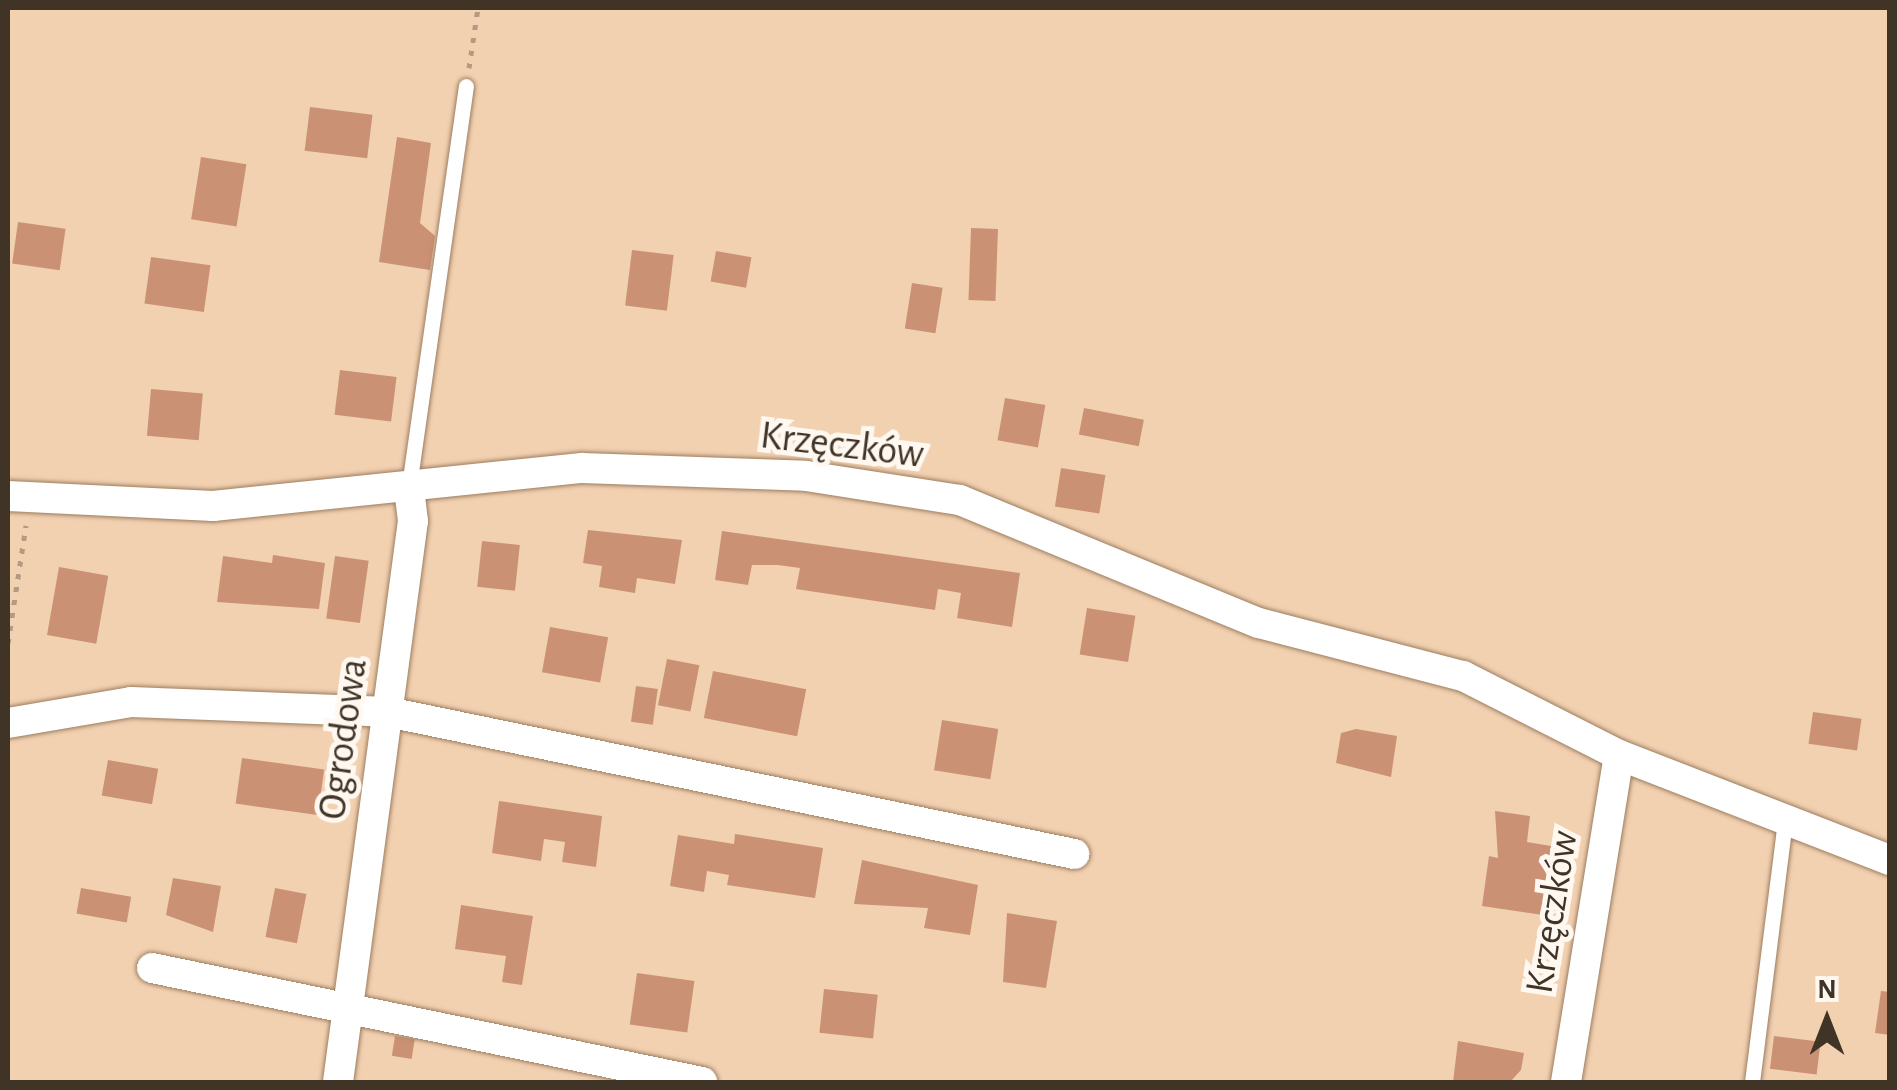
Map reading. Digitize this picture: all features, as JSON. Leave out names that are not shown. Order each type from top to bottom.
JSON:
[{"type":"street","name":"Krzęczków","points":[[17,507],[212,506],[409,486],[682,470],[960,500],[1259,624],[1464,676],[1619,754],[1890,860]]},
{"type":"street","name":"Ogrodowa","points":[[338,1082],[344,1003],[413,521],[409,486]]},
{"type":"street","points":[[8,724],[114,703],[388,712],[1074,854]]},
{"type":"street","name":"Krzęczków","points":[[1566,1082],[1619,754]]},
{"type":"street","points":[[152,968],[344,1003],[702,1082]]},
{"type":"lane","points":[[409,486],[466,86]]},
{"type":"lane","points":[[1752,1082],[1785,820]]},
{"type":"path","points":[[466,86],[478,8]]},
{"type":"path","points":[[8,643],[17,507]]},
{"type":"building","points":[[310,107],[373,115],[367,158],[305,151]]},
{"type":"building","points":[[397,137],[431,143],[420,223],[435,236],[430,270],[379,262]]},
{"type":"building","points":[[201,157],[246,164],[237,226],[191,219]]},
{"type":"building","points":[[18,222],[66,229],[60,270],[12,264]]},
{"type":"building","points":[[971,228],[998,229],[995,301],[968,300]]},
{"type":"building","points":[[632,250],[674,255],[667,311],[625,306]]},
{"type":"building","points":[[716,251],[751,257],[746,288],[711,282]]},
{"type":"building","points":[[151,257],[210,265],[204,312],[144,304]]},
{"type":"building","points":[[912,283],[943,288],[935,333],[905,328]]},
{"type":"building","points":[[340,370],[397,377],[391,422],[335,415]]},
{"type":"building","points":[[151,389],[203,394],[199,440],[147,436]]},
{"type":"building","points":[[1005,398],[1045,405],[1038,447],[998,440]]},
{"type":"building","points":[[1084,408],[1144,420],[1139,446],[1079,435]]},
{"type":"building","points":[[1061,468],[1105,475],[1099,514],[1055,507]]},
{"type":"building","points":[[588,530],[682,540],[675,584],[637,578],[635,593],[599,587],[602,566],[583,563]]},
{"type":"building","points":[[722,531],[1020,573],[1012,627],[957,618],[961,593],[938,589],[935,610],[796,589],[800,568],[778,565],[752,565],[748,585],[715,580]]},
{"type":"building","points":[[482,541],[520,545],[515,591],[477,587]]},
{"type":"building","points":[[273,555],[325,563],[319,609],[217,602],[223,556],[272,563]]},
{"type":"building","points":[[335,556],[369,561],[360,623],[326,618]]},
{"type":"building","points":[[59,567],[108,576],[96,644],[47,635]]},
{"type":"building","points":[[1087,608],[1135,616],[1128,662],[1080,654]]},
{"type":"building","points":[[550,627],[608,637],[600,683],[542,672]]},
{"type":"building","points":[[667,659],[699,665],[690,711],[658,705]]},
{"type":"building","points":[[713,671],[806,689],[797,736],[704,718]]},
{"type":"building","points":[[636,686],[658,689],[653,725],[631,722]]},
{"type":"building","points":[[1813,712],[1862,719],[1857,751],[1809,744]]},
{"type":"building","points":[[942,720],[998,729],[990,779],[934,770]]},
{"type":"building","points":[[1356,729],[1397,736],[1391,777],[1336,763],[1341,733]]},
{"type":"building","points":[[242,758],[324,770],[318,815],[236,804]]},
{"type":"building","points":[[108,760],[158,769],[152,804],[102,795]]},
{"type":"building","points":[[499,801],[602,816],[596,867],[562,862],[565,842],[544,839],[541,861],[492,853]]},
{"type":"building","points":[[1495,811],[1530,816],[1527,842],[1551,846],[1550,916],[1482,906],[1489,856],[1498,858]]},
{"type":"building","points":[[735,834],[823,848],[815,898],[727,885],[729,875],[707,871],[704,892],[670,886],[678,835],[734,844]]},
{"type":"building","points":[[862,860],[978,885],[970,935],[924,928],[928,908],[854,904]]},
{"type":"building","points":[[173,878],[221,886],[213,932],[166,915]]},
{"type":"building","points":[[81,888],[131,897],[127,922],[76,914]]},
{"type":"building","points":[[275,888],[306,894],[297,943],[265,937]]},
{"type":"building","points":[[461,905],[533,916],[522,985],[502,982],[506,956],[455,949]]},
{"type":"building","points":[[1007,913],[1057,921],[1046,988],[1003,982]]},
{"type":"building","points":[[637,973],[694,981],[687,1033],[630,1024]]},
{"type":"building","points":[[824,989],[878,995],[873,1038],[819,1033]]},
{"type":"building","points":[[1881,991],[1890,992],[1890,1035],[1875,1033]]},
{"type":"building","points":[[395,1036],[415,1039],[412,1059],[392,1056]]},
{"type":"building","points":[[1774,1036],[1821,1042],[1817,1074],[1770,1069]]},
{"type":"building","points":[[1458,1041],[1524,1053],[1521,1070],[1510,1082],[1453,1082]]}]
